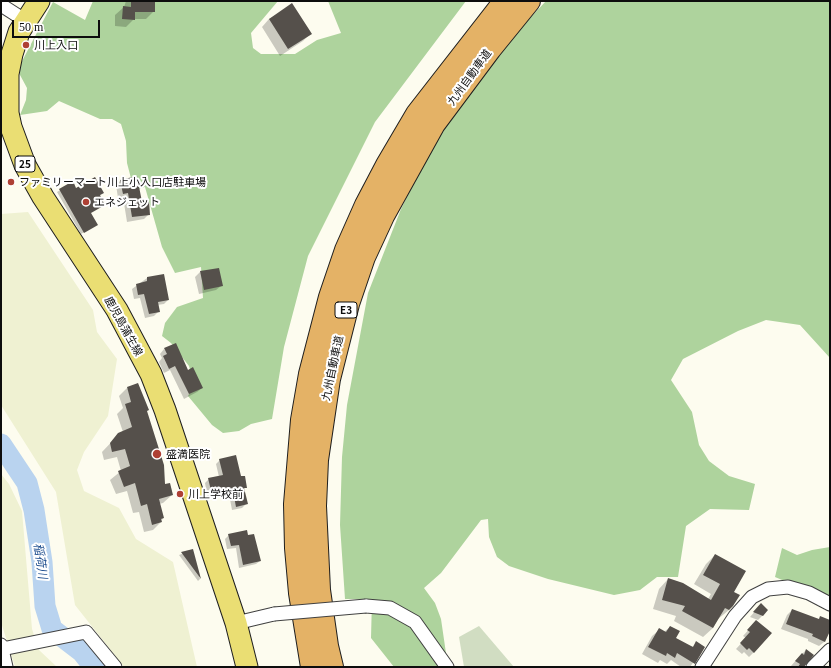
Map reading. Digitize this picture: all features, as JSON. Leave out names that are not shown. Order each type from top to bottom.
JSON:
[{"type":"highway","name":"九州自動車道","points":[[312,667],[300,593],[296,548],[296,489],[302,420],[310,374],[330,297],[346,250],[366,205],[417,114],[505,1]]},
{"type":"highway","name":"九州自動車道","points":[[332,667],[327,646],[319,590],[315,506],[317,460],[329,379],[348,304],[364,257],[383,216],[431,130],[490,49],[529,1]]},
{"type":"main road","name":"鹿児島蒲生線","points":[[39,1],[26,21],[14,47],[8,74],[5,113],[28,171],[43,197],[117,310],[150,374],[165,410],[236,623],[247,667]]},
{"type":"street","points":[[1,5],[26,21]]},
{"type":"street","points":[[702,667],[735,616],[752,597],[768,589],[788,587],[809,593],[830,604]]},
{"type":"street","points":[[236,623],[274,614],[366,606],[390,608],[415,622],[447,667]]},
{"type":"street","points":[[6,667],[2,647],[86,632],[115,667]]},
{"type":"street","points":[[813,667],[830,650]]},
{"type":"green space","points":[[93,1],[278,1],[251,33],[253,48],[261,54],[295,54],[317,40],[341,33],[328,1],[466,1],[375,122],[308,256],[284,347],[272,419],[251,424],[239,431],[223,433],[212,425],[188,396],[194,384],[189,366],[171,343],[162,336],[165,323],[177,307],[203,298],[201,267],[175,273],[162,247],[145,187],[134,190],[127,163],[126,141],[121,124],[112,119],[100,119],[59,101],[47,111],[20,115],[26,100],[27,88],[20,75],[20,65],[53,2],[85,20]]},
{"type":"green space","points":[[546,1],[830,1],[830,358],[800,325],[766,320],[738,331],[683,359],[671,380],[692,412],[699,445],[709,461],[729,476],[755,484],[749,510],[710,509],[686,526],[678,577],[657,577],[640,590],[614,595],[548,579],[509,566],[497,557],[489,537],[488,519],[481,520],[441,573],[424,588],[435,603],[441,619],[448,667],[394,667],[371,638],[372,599],[345,599],[340,525],[342,457],[347,405],[368,293],[401,209],[440,130],[481,70]]},
{"type":"green space","points":[[28,212],[93,310],[97,332],[117,359],[108,416],[84,452],[77,470],[84,491],[119,508],[136,539],[173,562],[197,667],[124,667],[75,605],[56,492],[1,405],[1,214]]},
{"type":"green space","points":[[1,474],[9,484],[22,511],[32,629],[39,650],[57,667],[15,667],[1,622]]},
{"type":"green space","points":[[830,547],[830,600],[775,577],[782,548],[797,555],[812,550]]},
{"type":"green space","points":[[479,626],[514,667],[464,667],[459,637]]},
{"type":"building","points":[[131,1],[155,1],[155,12],[135,12],[135,20],[122,19],[123,6],[131,7]]},
{"type":"building","points":[[292,3],[312,34],[288,49],[269,19]]},
{"type":"building","points":[[137,176],[142,202],[149,201],[150,215],[132,217],[128,193],[123,194],[120,180]]},
{"type":"building","points":[[95,177],[104,193],[100,195],[105,205],[91,213],[98,225],[84,233],[59,189],[73,181],[76,188]]},
{"type":"building","points":[[219,268],[223,286],[204,290],[200,271]]},
{"type":"building","points":[[164,274],[169,300],[158,302],[160,312],[149,314],[144,294],[138,295],[136,284],[147,281],[147,277]]},
{"type":"building","points":[[176,343],[188,370],[193,367],[203,388],[189,394],[175,366],[169,369],[163,356],[167,354],[164,348]]},
{"type":"building","points":[[138,383],[149,410],[147,411],[164,465],[165,484],[170,483],[173,495],[159,499],[164,518],[161,519],[162,522],[152,525],[147,504],[141,506],[135,483],[124,487],[118,471],[130,466],[125,449],[112,452],[110,443],[118,433],[132,427],[125,404],[131,402],[127,387]]},
{"type":"building","points":[[236,455],[241,476],[245,476],[247,488],[244,488],[248,504],[236,507],[233,491],[212,495],[208,478],[223,475],[219,459]]},
{"type":"building","points":[[247,530],[248,535],[254,534],[261,561],[243,565],[239,545],[231,546],[228,534]]},
{"type":"building","points":[[193,549],[201,579],[181,552]]},
{"type":"building","points":[[715,554],[746,571],[734,592],[740,595],[729,610],[725,608],[713,628],[682,611],[685,606],[662,600],[668,578],[683,583],[711,600],[720,584],[703,575]]},
{"type":"building","points":[[761,603],[768,610],[763,616],[753,612]]},
{"type":"building","points":[[792,609],[819,619],[820,616],[830,620],[830,631],[825,642],[812,636],[813,634],[786,624]]},
{"type":"building","points":[[756,620],[772,633],[754,653],[749,648],[747,650],[740,643],[750,632],[747,630]]},
{"type":"building","points":[[670,626],[680,631],[676,638],[693,647],[696,641],[705,647],[695,664],[677,653],[675,658],[667,653],[666,656],[648,647],[659,628],[666,632]]},
{"type":"building","points":[[806,649],[814,655],[804,667],[798,667],[800,664],[795,661],[802,653],[804,655]]},
{"type":"waterway","name":"稲荷川","points":[[1,444],[27,483],[34,510],[42,562],[45,606],[52,629],[82,652],[94,667]]},
{"type":"place","name":"川上入口","points":[[26,45]]},
{"type":"place","name":"ファミリーマート川上小入口店駐車場","points":[[11,182]]},
{"type":"place","name":"エネジェット","points":[[86,202]]},
{"type":"place","name":"盛満医院","points":[[157,454]]},
{"type":"place","name":"川上学校前","points":[[180,494]]}]
